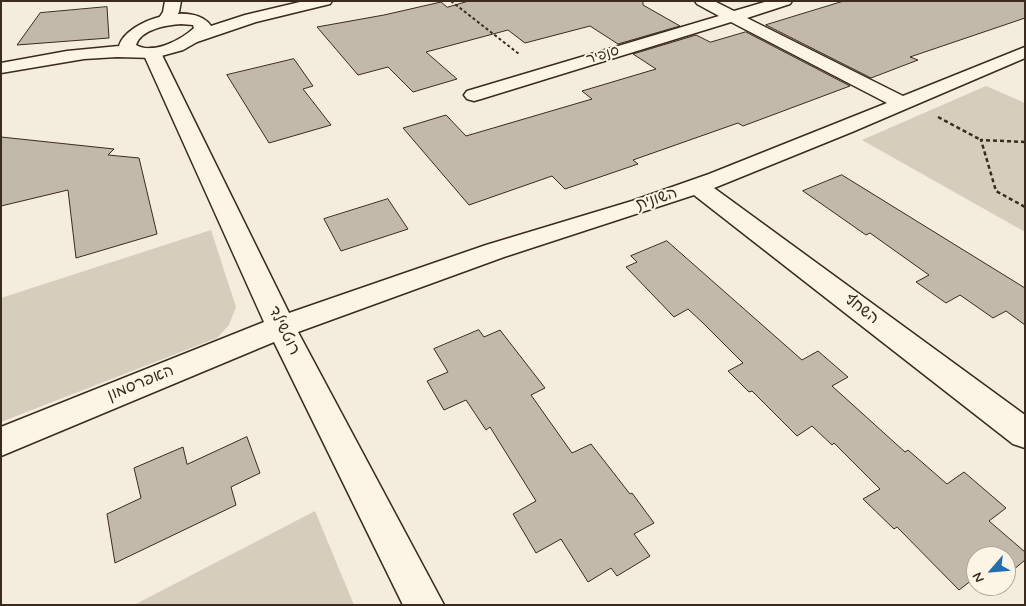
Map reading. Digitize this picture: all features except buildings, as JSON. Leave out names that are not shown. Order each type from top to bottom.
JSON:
[{"type":"street","points":[[165,21],[171,12],[173,1]]},
{"type":"street","points":[[1,68],[140,46],[178,46],[193,38],[234,24],[325,1]]},
{"type":"street","points":[[702,1],[906,102]]},
{"type":"street","name":"סנפיר","points":[[474,95],[786,1]]},
{"type":"street","points":[[140,46],[148,27],[165,21],[195,20],[285,10]]},
{"type":"street","points":[[193,38],[202,30],[203,26],[195,20]]},
{"type":"street","name":"רוטשילד","points":[[140,46],[281,327],[424,605]]},
{"type":"street","name":"השונית","points":[[281,327],[495,251],[697,186],[1025,52]]},
{"type":"street","name":"השחף","points":[[697,186],[1025,434]]},
{"type":"street","name":"האפרסמון","points":[[1,442],[281,327]]},
{"type":"path","points":[[451,1],[545,74]]},
{"type":"path","points":[[906,102],[981,140],[1025,142]]},
{"type":"path","points":[[981,140],[996,191],[1025,207]]},
{"type":"shaded area","points":[[986,86],[1025,103],[1025,232],[862,140]]},
{"type":"shaded area","points":[[211,230],[236,307],[229,325],[217,338],[1,422],[1,298]]},
{"type":"shaded area","points":[[315,511],[354,605],[134,605]]}]
